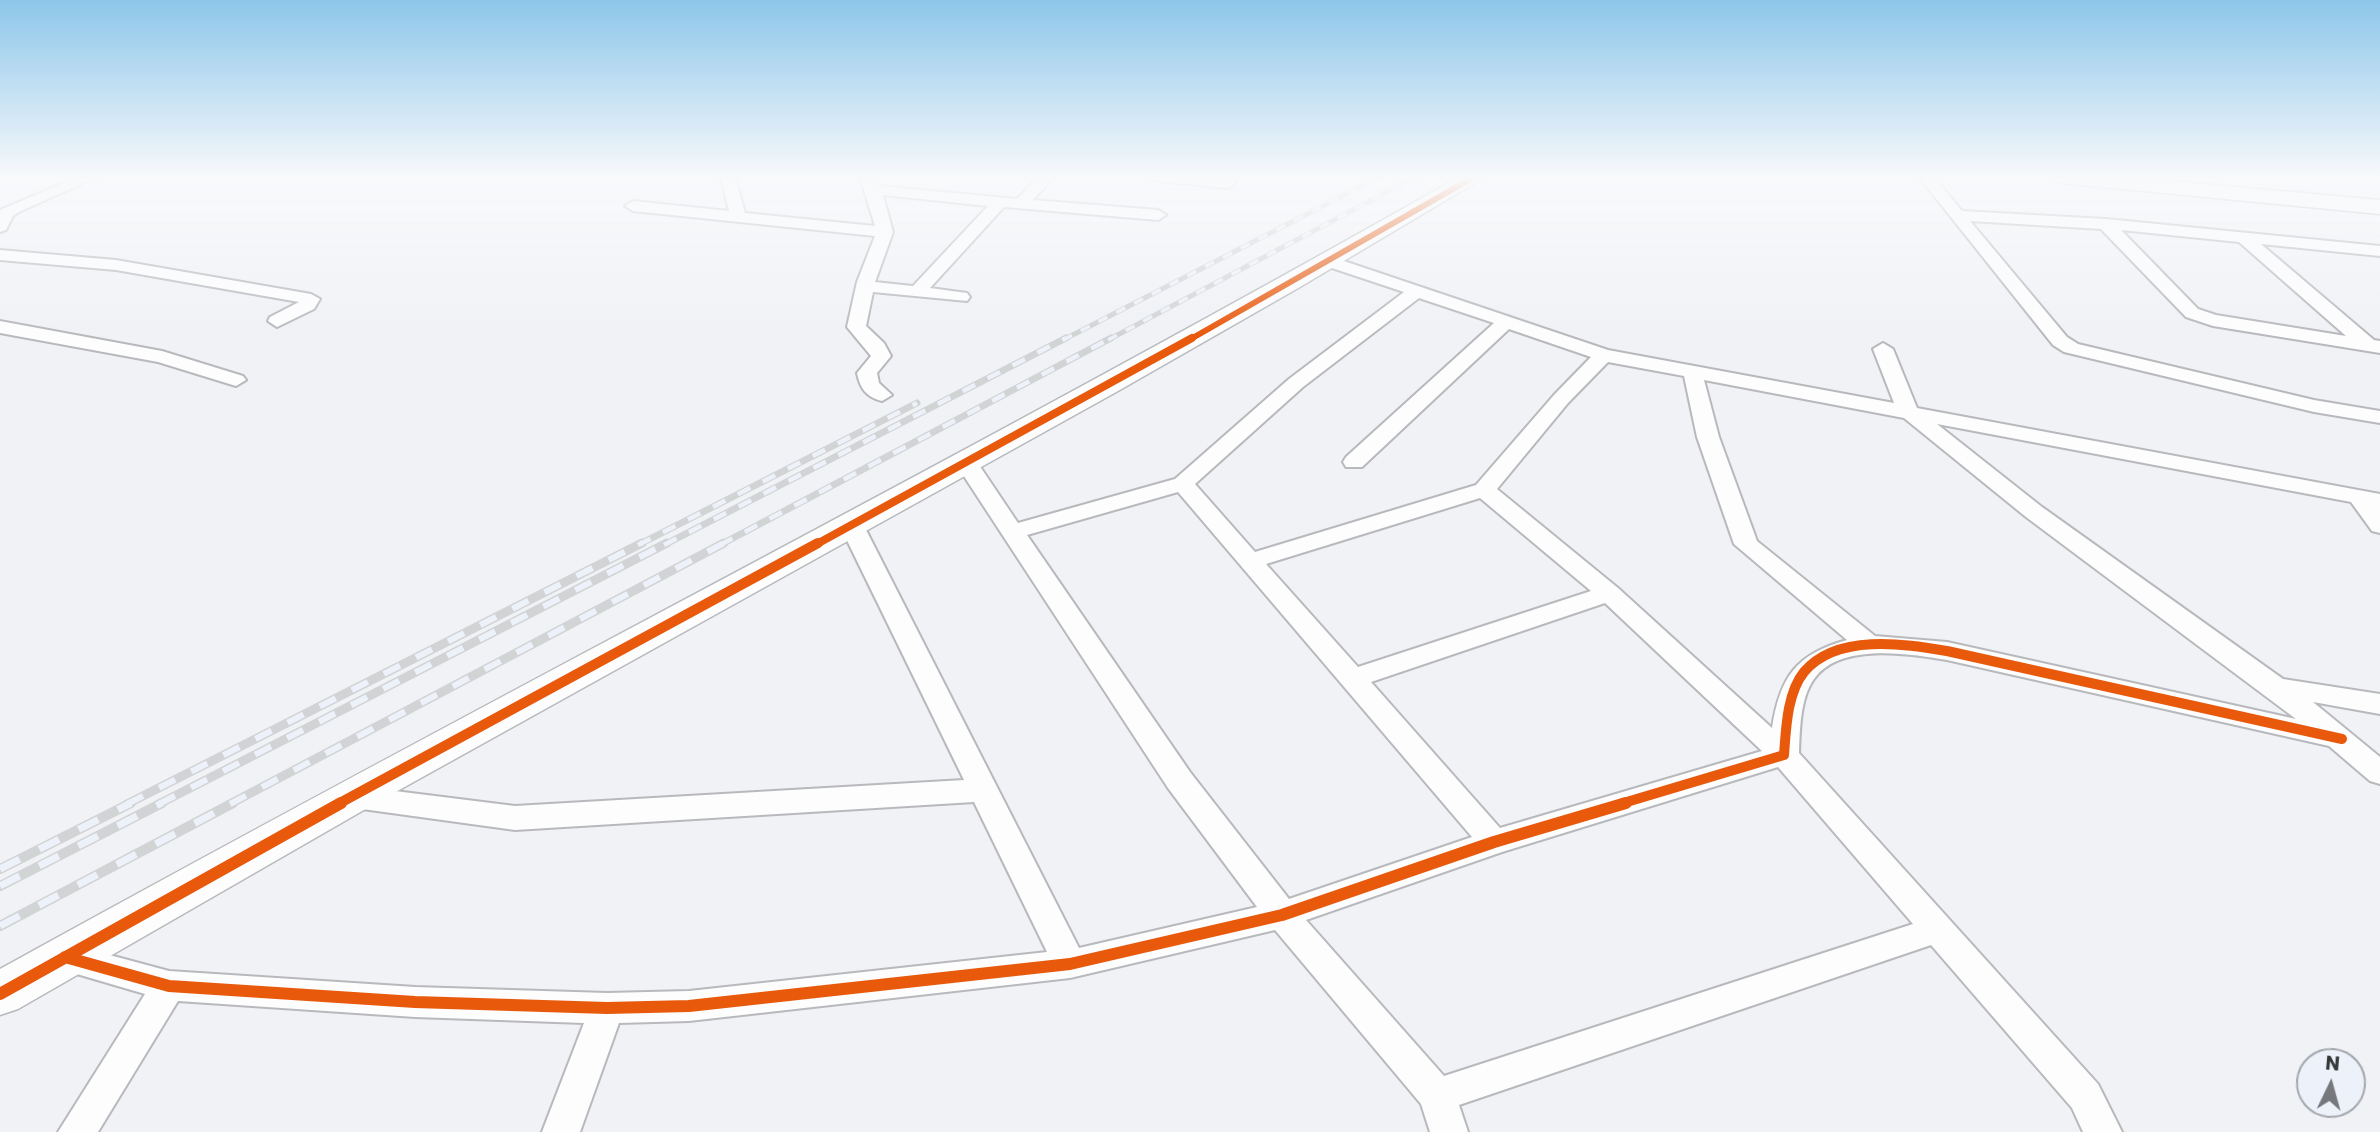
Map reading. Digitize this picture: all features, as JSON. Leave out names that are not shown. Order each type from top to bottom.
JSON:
[{"type":"street","points":[[865,230],[885,232],[865,286],[856,327],[877,347],[881,356],[867,373],[870,386],[882,395]]},
{"type":"street","points":[[918,292],[975,230]]},
{"type":"street","points":[[0,994],[355,797],[968,464],[1383,230]]},
{"type":"street","points":[[1969,230],[2060,341],[2071,348],[2314,407],[2380,417]]},
{"type":"street","points":[[2111,230],[2192,313],[2213,320],[2374,346]]},
{"type":"street","points":[[2161,230],[2380,251]]},
{"type":"street","points":[[2243,237],[2374,346]]},
{"type":"street","points":[[0,255],[116,265],[311,299],[308,305],[277,321]]},
{"type":"street","points":[[1329,261],[1604,355],[1693,374],[1907,410],[2370,499],[2380,526]]},
{"type":"street","points":[[865,286],[961,297]]},
{"type":"street","points":[[1012,532],[1183,484],[1238,430],[1292,384],[1417,291]]},
{"type":"street","points":[[1354,462],[1507,321]]},
{"type":"street","points":[[0,327],[162,357],[236,380]]},
{"type":"street","points":[[1883,349],[1907,410],[2034,512],[2276,687],[2380,773]]},
{"type":"street","points":[[1251,561],[1483,490],[1561,398],[1604,355]]},
{"type":"street","points":[[1693,374],[1708,437],[1746,544],[1867,643]]},
{"type":"street","points":[[968,464],[1179,780],[1282,915],[1437,1095],[1449,1132]]},
{"type":"street","points":[[1183,484],[1494,842]]},
{"type":"street","points":[[1483,490],[1609,593],[1784,755],[2085,1096],[2103,1132]]},
{"type":"street","points":[[852,526],[1069,964]]},
{"type":"street","points":[[1354,678],[1609,593]]},
{"type":"street","points":[[1784,755],[1791,708],[1803,672],[1831,653],[1867,643],[1947,651],[2342,739]]},
{"type":"street","points":[[2276,687],[2380,704]]},
{"type":"street","points":[[65,957],[169,986],[415,1002],[607,1007],[689,1006],[1069,964],[1282,915],[1494,842],[1784,755]]},
{"type":"street","points":[[355,797],[515,818],[983,790]]},
{"type":"street","points":[[1437,1095],[1939,929]]},
{"type":"street","points":[[77,1132],[169,986]]},
{"type":"street","points":[[561,1132],[607,1007]]},
{"type":"railway","points":[[1063,340],[1277,230]]},
{"type":"railway","points":[[1108,340],[1316,230]]},
{"type":"railway","points":[[664,545],[1066,338]]},
{"type":"railway","points":[[720,545],[1111,338]]},
{"type":"railway","points":[[638,545],[917,403]]},
{"type":"railway","points":[[127,804],[642,543]]},
{"type":"railway","points":[[159,804],[667,543]]},
{"type":"railway","points":[[230,804],[724,543]]},
{"type":"railway","points":[[0,869],[131,803]]},
{"type":"railway","points":[[0,886],[162,803]]},
{"type":"railway","points":[[0,926],[233,803]]},
{"type":"cycle path","points":[[0,994],[368,788],[1108,385],[1382,230]]},
{"type":"cycle path","points":[[65,957],[169,986],[415,1002],[607,1008],[689,1006],[1070,964],[1282,915],[1494,842],[1784,755],[1791,703],[1803,673],[1834,653],[1865,645],[1898,644],[1947,651],[2342,739]]}]
